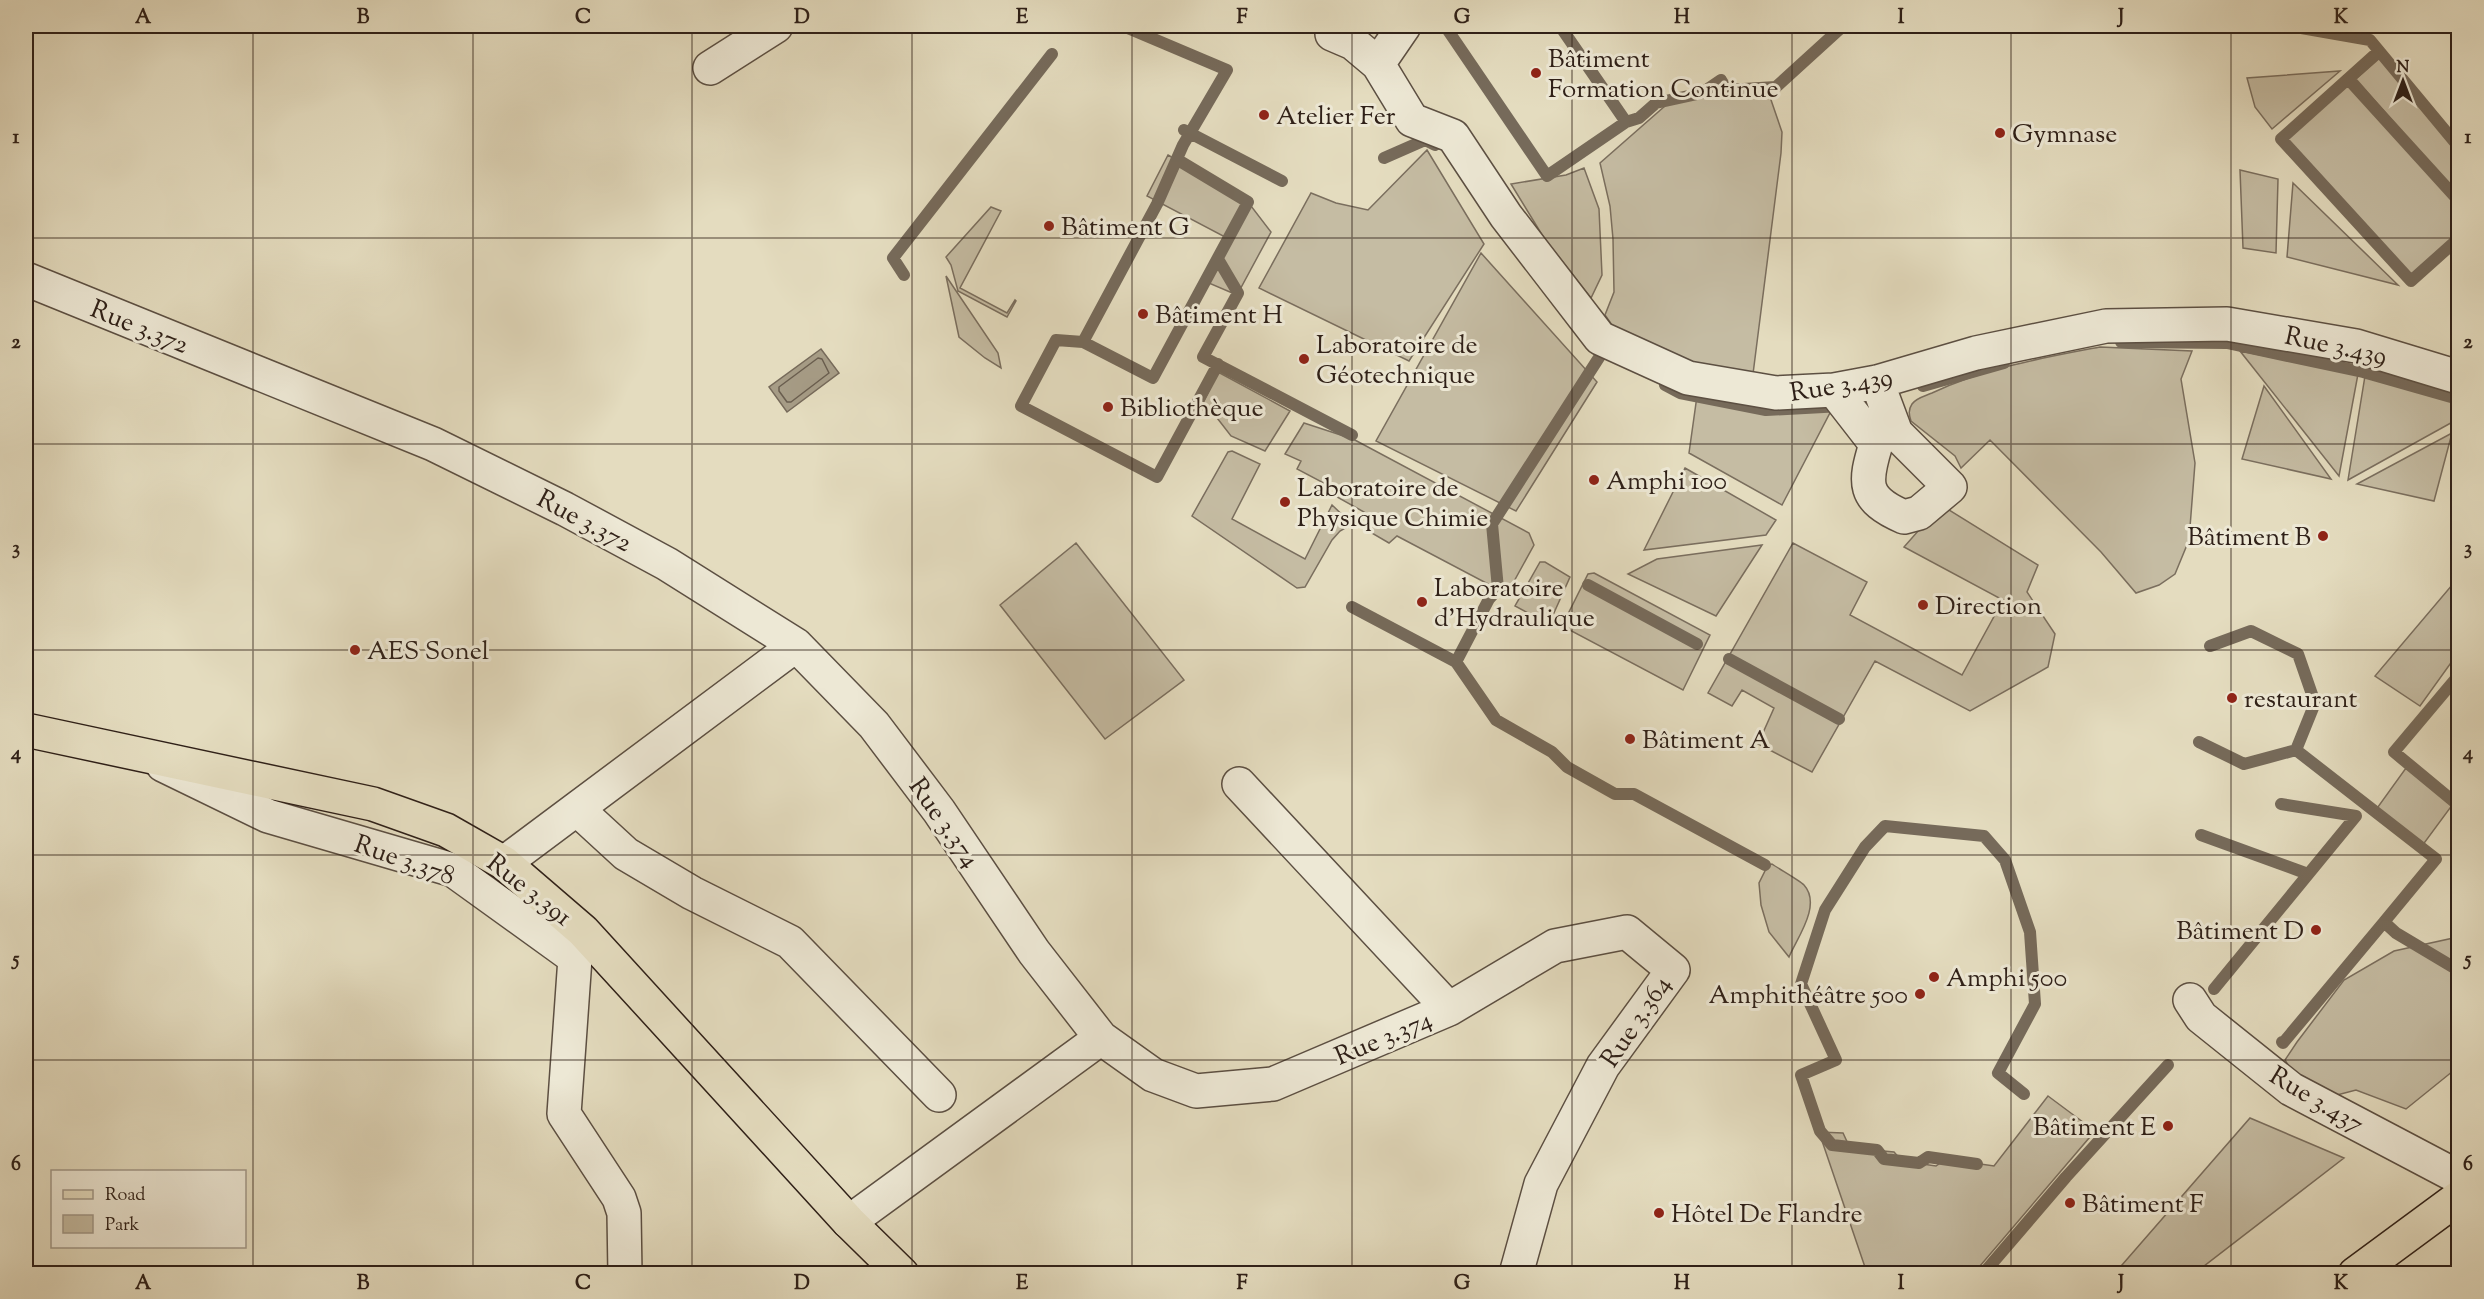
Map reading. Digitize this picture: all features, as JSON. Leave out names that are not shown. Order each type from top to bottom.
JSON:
[{"type":"main road","name":"Rue 3.391","points":[[26,730],[372,804],[446,830],[504,863],[584,931],[849,1222],[902,1274]]},
{"type":"main road","points":[[2355,1274],[2458,1198]]},
{"type":"street","points":[[710,68],[777,26]]},
{"type":"street","points":[[1378,64],[1404,26]]},
{"type":"street","name":"Rue 3.439","points":[[1332,34],[1353,43],[1378,64],[1412,120],[1453,136],[1506,216],[1600,338],[1688,378],[1776,393],[1834,390],[1877,382],[1976,353],[2106,326],[2227,324],[2356,346],[2458,377]]},
{"type":"street","name":"Rue 3.372","points":[[26,279],[433,444],[565,509],[667,564],[796,645]]},
{"type":"street","points":[[1834,390],[1876,444],[1867,475],[1869,487],[1877,502],[1904,517],[1919,513],[1950,487],[1896,433],[1877,382]]},
{"type":"street","points":[[504,863],[796,645]]},
{"type":"street","name":"Rue 3.374","points":[[796,645],[874,725],[939,811],[1034,952],[1101,1038],[1153,1075],[1196,1091],[1273,1084],[1449,1009],[1239,784]]},
{"type":"street","name":"Rue 3.378","points":[[145,757],[268,816],[453,870],[575,958],[564,1114],[619,1198],[624,1213],[624,1274]]},
{"type":"street","points":[[577,809],[626,854],[692,893],[789,942],[939,1095]]},
{"type":"street","name":"Rue 3.364","points":[[1449,1009],[1555,946],[1627,932],[1673,970],[1603,1066],[1546,1174],[1541,1184],[1516,1274]]},
{"type":"street","name":"Rue 3.437","points":[[2190,1000],[2201,1017],[2291,1089],[2458,1177]]},
{"type":"street","points":[[849,1222],[1101,1038]]},
{"type":"green space","points":[[2381,57],[2458,145],[2458,196],[2356,79]]},
{"type":"green space","points":[[2340,71],[2272,129],[2255,107],[2247,78]]},
{"type":"green space","points":[[2348,79],[2458,200],[2458,239],[2411,281],[2281,139]]},
{"type":"green space","points":[[1721,96],[1770,97],[1782,132],[1753,374],[1695,364],[1614,328],[1605,315],[1614,292],[1613,239],[1610,206],[1600,163],[1673,99]]},
{"type":"green space","points":[[1427,150],[1484,244],[1409,361],[1259,288],[1311,193],[1336,203],[1368,210]]},
{"type":"green space","points":[[1168,155],[1248,202],[1271,232],[1237,295],[1204,281],[1229,239],[1147,196]]},
{"type":"green space","points":[[1584,168],[1599,209],[1602,275],[1591,298],[1544,238],[1511,184],[1566,175]]},
{"type":"green space","points":[[2240,170],[2278,179],[2276,253],[2243,248]]},
{"type":"green space","points":[[2293,183],[2398,285],[2287,257]]},
{"type":"green space","points":[[991,207],[1001,211],[960,288],[1007,313],[1015,300],[1007,317],[958,291],[951,265],[946,257]]},
{"type":"green space","points":[[1481,253],[1597,382],[1516,511],[1376,441]]},
{"type":"green space","points":[[946,276],[998,353],[1001,368],[959,337]]},
{"type":"green space","points":[[2100,347],[2192,351],[2181,379],[2195,463],[2189,540],[2175,574],[2159,585],[2136,593],[2101,552],[1990,440],[1961,468],[1955,456],[1911,421],[1909,415],[1911,406],[1918,399],[1952,384],[2014,365]]},
{"type":"green space","points":[[2240,351],[2358,374],[2339,476]]},
{"type":"green space","points":[[1218,372],[1290,411],[1265,451],[1231,436],[1214,414],[1203,410],[1202,405]]},
{"type":"green space","points":[[2365,376],[2458,402],[2458,419],[2348,480]]},
{"type":"green space","points":[[2264,386],[2331,479],[2242,459]]},
{"type":"green space","points":[[1697,396],[1766,410],[1833,407],[1782,505],[1689,453]]},
{"type":"green space","points":[[1304,423],[1353,439],[1529,533],[1534,545],[1507,594],[1397,536],[1389,543],[1370,532],[1368,529],[1373,517],[1337,497],[1339,491],[1297,469],[1301,461],[1285,454]]},
{"type":"green space","points":[[2452,433],[2434,501],[2357,484]]},
{"type":"green space","points":[[1232,451],[1260,464],[1232,519],[1305,559],[1332,505],[1352,524],[1340,531],[1332,540],[1305,587],[1297,588],[1192,516],[1228,452]]},
{"type":"green space","points":[[1685,468],[1776,520],[1766,535],[1644,550]]},
{"type":"green space","points":[[1941,505],[2038,565],[2027,592],[2055,634],[2048,667],[1970,711],[1875,661],[1812,772],[1758,744],[1774,708],[1742,690],[1732,706],[1708,693],[1793,543],[1867,582],[1850,615],[1962,675],[2003,600],[1904,547]]},
{"type":"green space","points":[[1076,543],[1184,680],[1105,739],[1000,605]]},
{"type":"green space","points":[[1762,545],[1716,616],[1628,574],[1657,559]]},
{"type":"green space","points":[[1540,562],[1545,562],[1570,577],[1549,624],[1515,606]]},
{"type":"green space","points":[[1594,573],[1710,635],[1683,690],[1562,626],[1588,574]]},
{"type":"green space","points":[[2458,578],[2458,653],[2420,706],[2375,676]]},
{"type":"green space","points":[[2406,768],[2453,804],[2422,846],[2375,811]]},
{"type":"green space","points":[[1772,864],[1804,885],[1809,893],[1809,912],[1789,957],[1769,932],[1761,905],[1759,883],[1768,865]]},
{"type":"green space","points":[[2458,937],[2458,1067],[2406,1109],[2356,1090],[2337,1095],[2306,1093],[2285,1060],[2344,980],[2394,951]]},
{"type":"green space","points":[[2048,1096],[2095,1131],[1974,1273],[1867,1273],[1819,1132],[1843,1133],[1850,1148],[1894,1152],[1902,1161],[1936,1166],[1946,1159],[1994,1166]]},
{"type":"green space","points":[[2250,1118],[2344,1158],[2195,1273],[2115,1273]]},
{"type":"water","points":[[821,349],[839,373],[787,412],[769,387]]},
{"type":"waterway","points":[[1123,26],[1227,70],[1183,145],[1157,204],[1083,342],[1056,340],[1021,406],[1157,477],[1218,364]]},
{"type":"waterway","points":[[1445,26],[1547,176],[1626,122],[1639,118],[1656,103],[1702,93],[1721,80],[1727,90],[1776,87],[1843,26]]},
{"type":"waterway","points":[[1560,26],[1626,122]]},
{"type":"waterway","points":[[2290,26],[2370,40],[2458,146]]},
{"type":"waterway","points":[[2379,51],[2281,139],[2411,281],[2458,239]]},
{"type":"waterway","points":[[904,275],[893,258],[1052,54]]},
{"type":"waterway","points":[[2349,80],[2458,200]]},
{"type":"waterway","points":[[1184,130],[1282,181]]},
{"type":"waterway","points":[[1384,158],[1425,140],[1435,145]]},
{"type":"waterway","points":[[1083,342],[1153,378],[1248,202],[1178,160]]},
{"type":"waterway","points":[[1218,259],[1238,293],[1203,357],[1352,435]]},
{"type":"waterway","points":[[2121,342],[2227,343],[2363,372],[2458,399]]},
{"type":"waterway","points":[[1456,662],[1489,599],[1498,589],[1492,524],[1600,356]]},
{"type":"waterway","points":[[1923,386],[2004,363]]},
{"type":"waterway","points":[[1665,385],[1680,393],[1766,410],[1842,406]]},
{"type":"waterway","points":[[1588,585],[1697,644]]},
{"type":"waterway","points":[[1352,607],[1456,662],[1496,720],[1552,752],[1567,767],[1615,794],[1634,794],[1765,865]]},
{"type":"waterway","points":[[2199,742],[2244,764],[2296,750],[2315,703],[2298,654],[2251,631],[2210,646]]},
{"type":"waterway","points":[[1729,659],[1839,719]]},
{"type":"waterway","points":[[2458,676],[2394,752],[2458,805]]},
{"type":"waterway","points":[[2296,750],[2436,859],[2384,922],[2396,933],[2458,970]]},
{"type":"waterway","points":[[2214,989],[2356,816],[2281,804]]},
{"type":"waterway","points":[[1977,1164],[1928,1157],[1919,1163],[1884,1159],[1877,1150],[1832,1145],[1820,1131],[1801,1075],[1836,1060],[1801,984],[1825,910],[1865,847],[1885,826],[1984,836],[2005,860],[2030,932],[2035,1004],[1998,1073],[2024,1094]]},
{"type":"waterway","points":[[2201,835],[2308,874]]},
{"type":"waterway","points":[[2282,1042],[2384,922]]},
{"type":"waterway","points":[[1983,1274],[2066,1177],[2168,1065]]},
{"type":"place","name":"Bâtiment Formation Continue","points":[[1536,73]]},
{"type":"place","name":"Atelier Fer","points":[[1264,115]]},
{"type":"place","name":"Gymnase","points":[[2000,133]]},
{"type":"place","name":"Bâtiment G","points":[[1049,226]]},
{"type":"place","name":"Bâtiment H","points":[[1143,314]]},
{"type":"place","name":"Laboratoire de Géotechnique","points":[[1304,359]]},
{"type":"place","name":"Bibliothèque","points":[[1108,407]]},
{"type":"place","name":"Amphi 100","points":[[1594,480]]},
{"type":"place","name":"Laboratoire de Physique Chimie","points":[[1285,502]]},
{"type":"place","name":"Bâtiment B","points":[[2323,536]]},
{"type":"place","name":"Laboratoire d'Hydraulique","points":[[1422,602]]},
{"type":"place","name":"Direction","points":[[1923,605]]},
{"type":"place","name":"AES Sonel","points":[[355,650]]},
{"type":"place","name":"restaurant","points":[[2232,698]]},
{"type":"place","name":"Bâtiment A","points":[[1630,739]]},
{"type":"place","name":"Bâtiment D","points":[[2316,930]]},
{"type":"place","name":"Amphi 500","points":[[1934,977]]},
{"type":"place","name":"Amphithéâtre 500","points":[[1920,994]]},
{"type":"place","name":"Bâtiment E","points":[[2168,1126]]},
{"type":"place","name":"Bâtiment F","points":[[2070,1203]]},
{"type":"place","name":"Hôtel De Flandre","points":[[1659,1213]]}]
